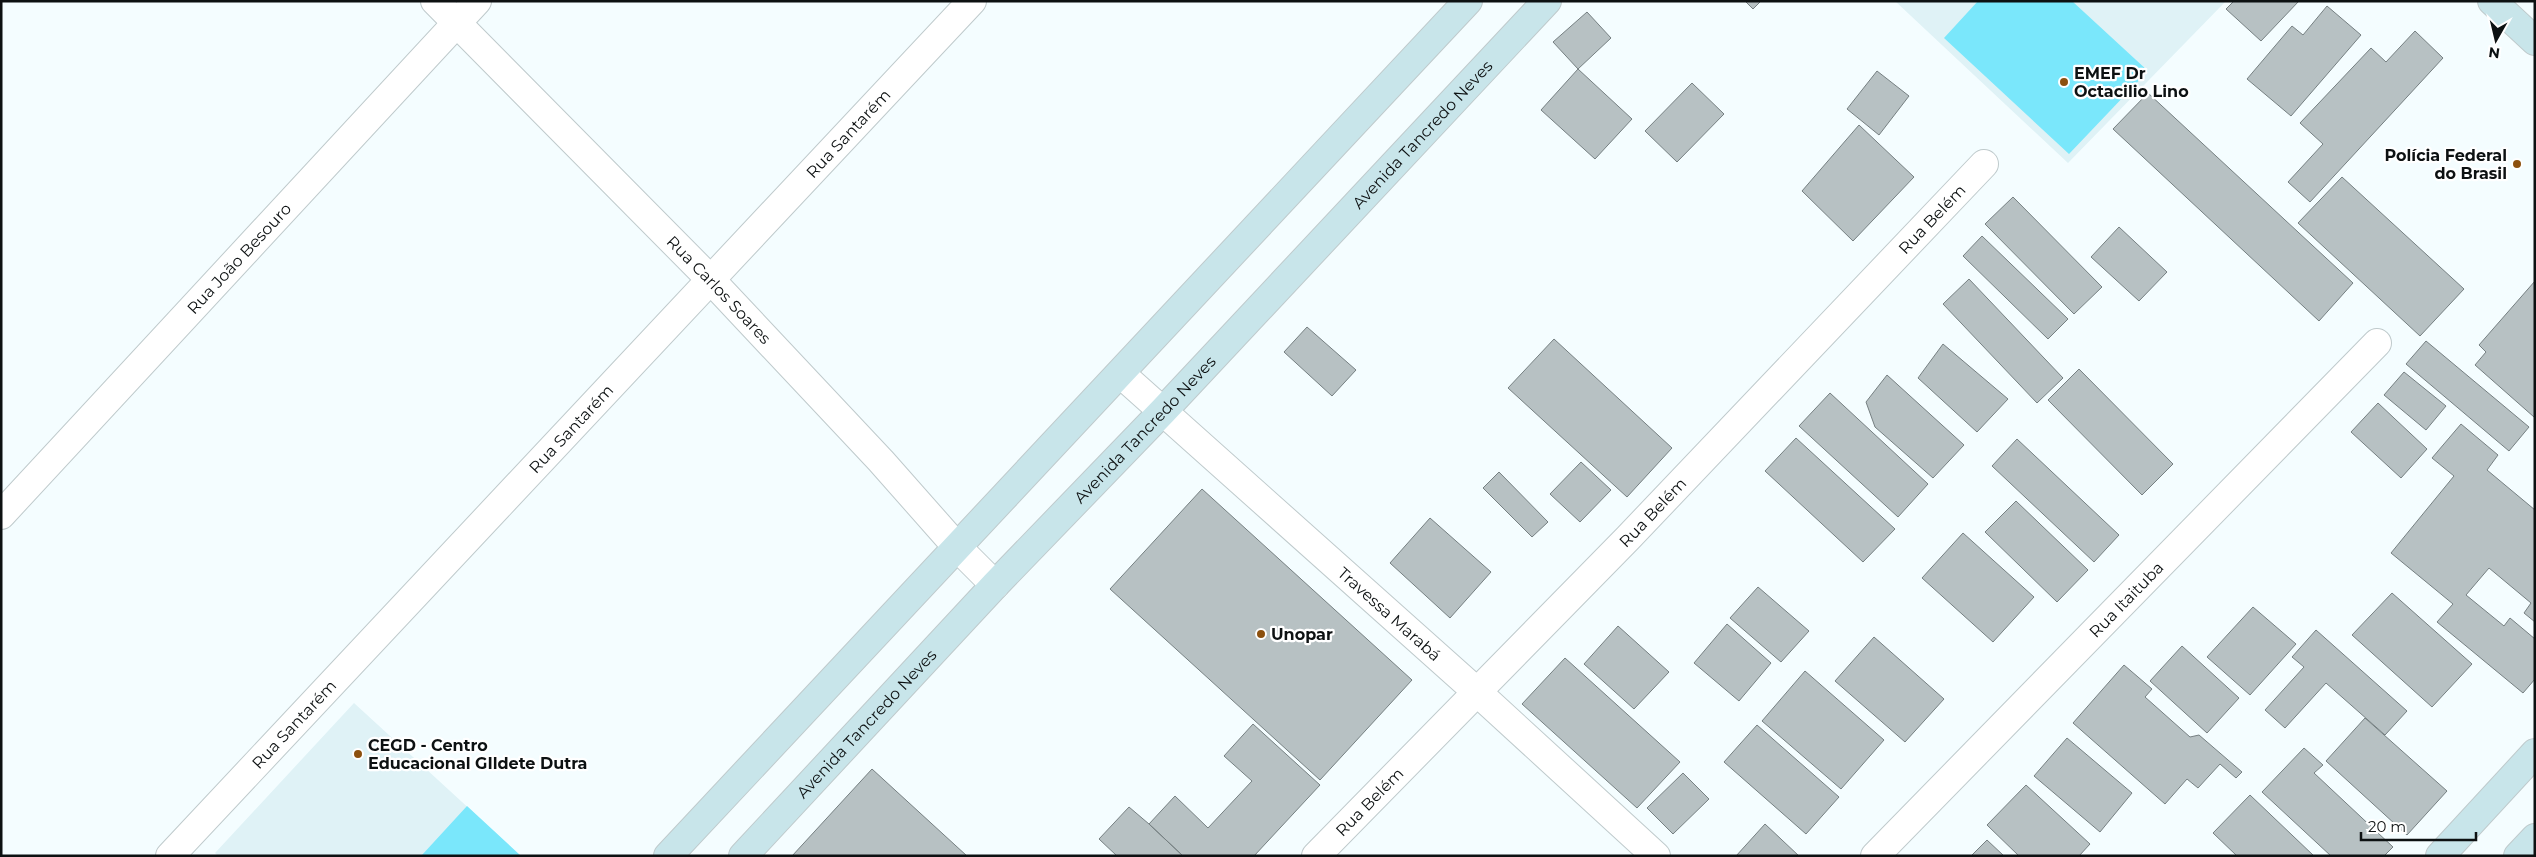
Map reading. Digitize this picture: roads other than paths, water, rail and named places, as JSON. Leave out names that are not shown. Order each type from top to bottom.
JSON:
[{"type":"street","name":"Rua Carlos Soares","points":[[435,1],[710,279],[957,547],[995,585]]},
{"type":"street","name":"Rua João Besouro","points":[[1,515],[477,1]]},
{"type":"street","name":"Rua Santarém","points":[[170,856],[972,1]]},
{"type":"street","points":[[668,856],[1468,1]]},
{"type":"street","name":"Avenida Tancredo Neves","points":[[743,856],[995,585],[1163,412],[1547,1]]},
{"type":"street","points":[[2492,1],[2535,41]]},
{"type":"street","name":"Rua Belém","points":[[1316,856],[1635,530],[1984,164]]},
{"type":"street","name":"Rua Itaituba","points":[[1876,856],[2377,343]]},
{"type":"street","name":"Travessa Marabá","points":[[1121,374],[1476,691],[1656,856]]},
{"type":"street","points":[[2440,856],[2535,753]]},
{"type":"street","points":[[2518,856],[2535,838]]},
{"type":"place","name":"EMEF Dr Octacilio Lino","points":[[2064,82]]},
{"type":"place","name":"Polícia Federal do Brasil","points":[[2517,164]]},
{"type":"place","name":"Unopar","points":[[1261,634]]},
{"type":"place","name":"CEGD - Centro Educacional GIldete Dutra","points":[[358,754]]}]
